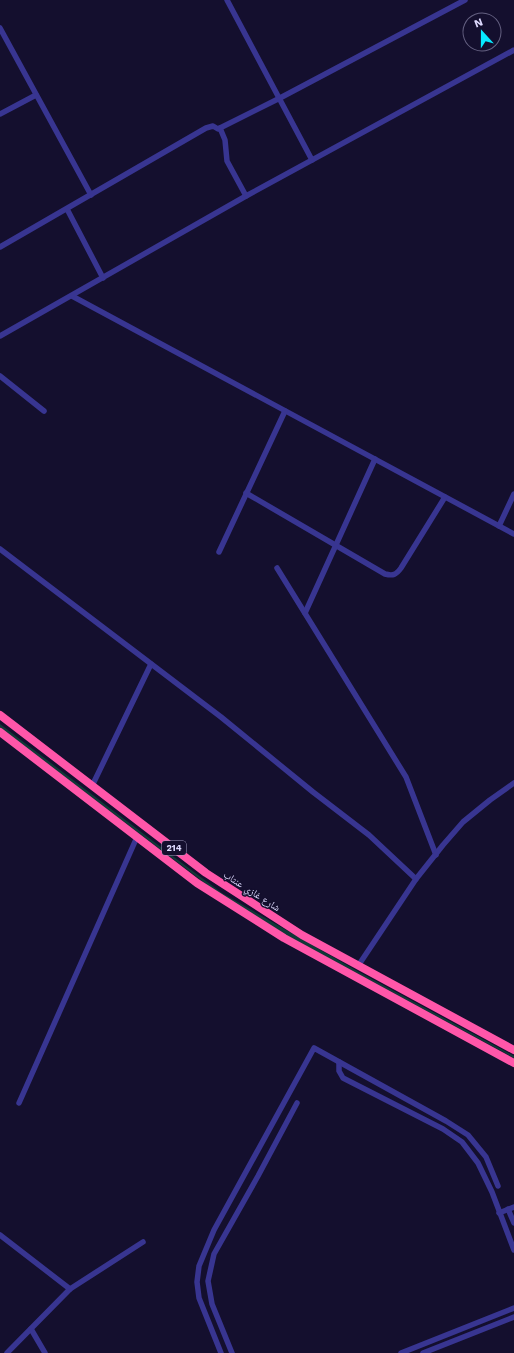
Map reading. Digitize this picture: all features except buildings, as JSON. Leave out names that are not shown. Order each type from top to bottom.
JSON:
[{"type":"highway","name":"شارع غازي عنتاب","points":[[0,715],[206,873],[302,936],[514,1050]]},
{"type":"highway","name":"214","points":[[0,732],[197,883],[284,938],[514,1063]]},
{"type":"street","points":[[227,0],[312,160]]},
{"type":"street","points":[[0,247],[206,128],[213,126],[218,129],[280,98],[465,0]]},
{"type":"street","points":[[0,28],[91,195]]},
{"type":"street","points":[[0,336],[246,196],[514,50]]},
{"type":"street","points":[[0,114],[36,95]]},
{"type":"street","points":[[220,128],[226,140],[227,161],[246,196]]},
{"type":"street","points":[[67,209],[103,278]]},
{"type":"street","points":[[72,296],[514,534]]},
{"type":"street","points":[[0,376],[44,411]]},
{"type":"street","points":[[219,552],[285,410]]},
{"type":"street","points":[[305,613],[375,459]]},
{"type":"street","points":[[246,493],[385,574],[392,576],[397,574],[445,497]]},
{"type":"street","points":[[499,526],[514,494]]},
{"type":"street","points":[[0,549],[220,717],[313,792],[369,834],[416,879]]},
{"type":"street","points":[[277,568],[406,777],[436,855]]},
{"type":"street","points":[[92,786],[151,664]]},
{"type":"street","points":[[358,966],[416,879],[463,822],[514,783]]},
{"type":"street","points":[[19,1103],[137,837]]},
{"type":"street","points":[[221,1353],[199,1298],[197,1282],[199,1266],[214,1230],[314,1048],[446,1121],[468,1135],[486,1157],[498,1186]]},
{"type":"street","points":[[339,1062],[339,1071],[343,1078],[442,1129],[462,1142],[478,1163],[514,1250]]},
{"type":"street","points":[[232,1353],[212,1304],[208,1281],[214,1254],[297,1103]]},
{"type":"street","points":[[499,1213],[511,1208],[514,1223]]},
{"type":"street","points":[[0,1235],[70,1289]]},
{"type":"street","points":[[7,1353],[70,1289],[144,1242]]},
{"type":"street","points":[[401,1353],[412,1351],[514,1308]]},
{"type":"street","points":[[423,1353],[514,1317]]},
{"type":"street","points":[[210,1325],[219,1321]]},
{"type":"street","points":[[30,1329],[45,1353]]},
{"type":"green space","points":[[0,724],[222,893],[359,972],[514,1056],[514,1058],[288,936],[218,893],[0,728]]}]
